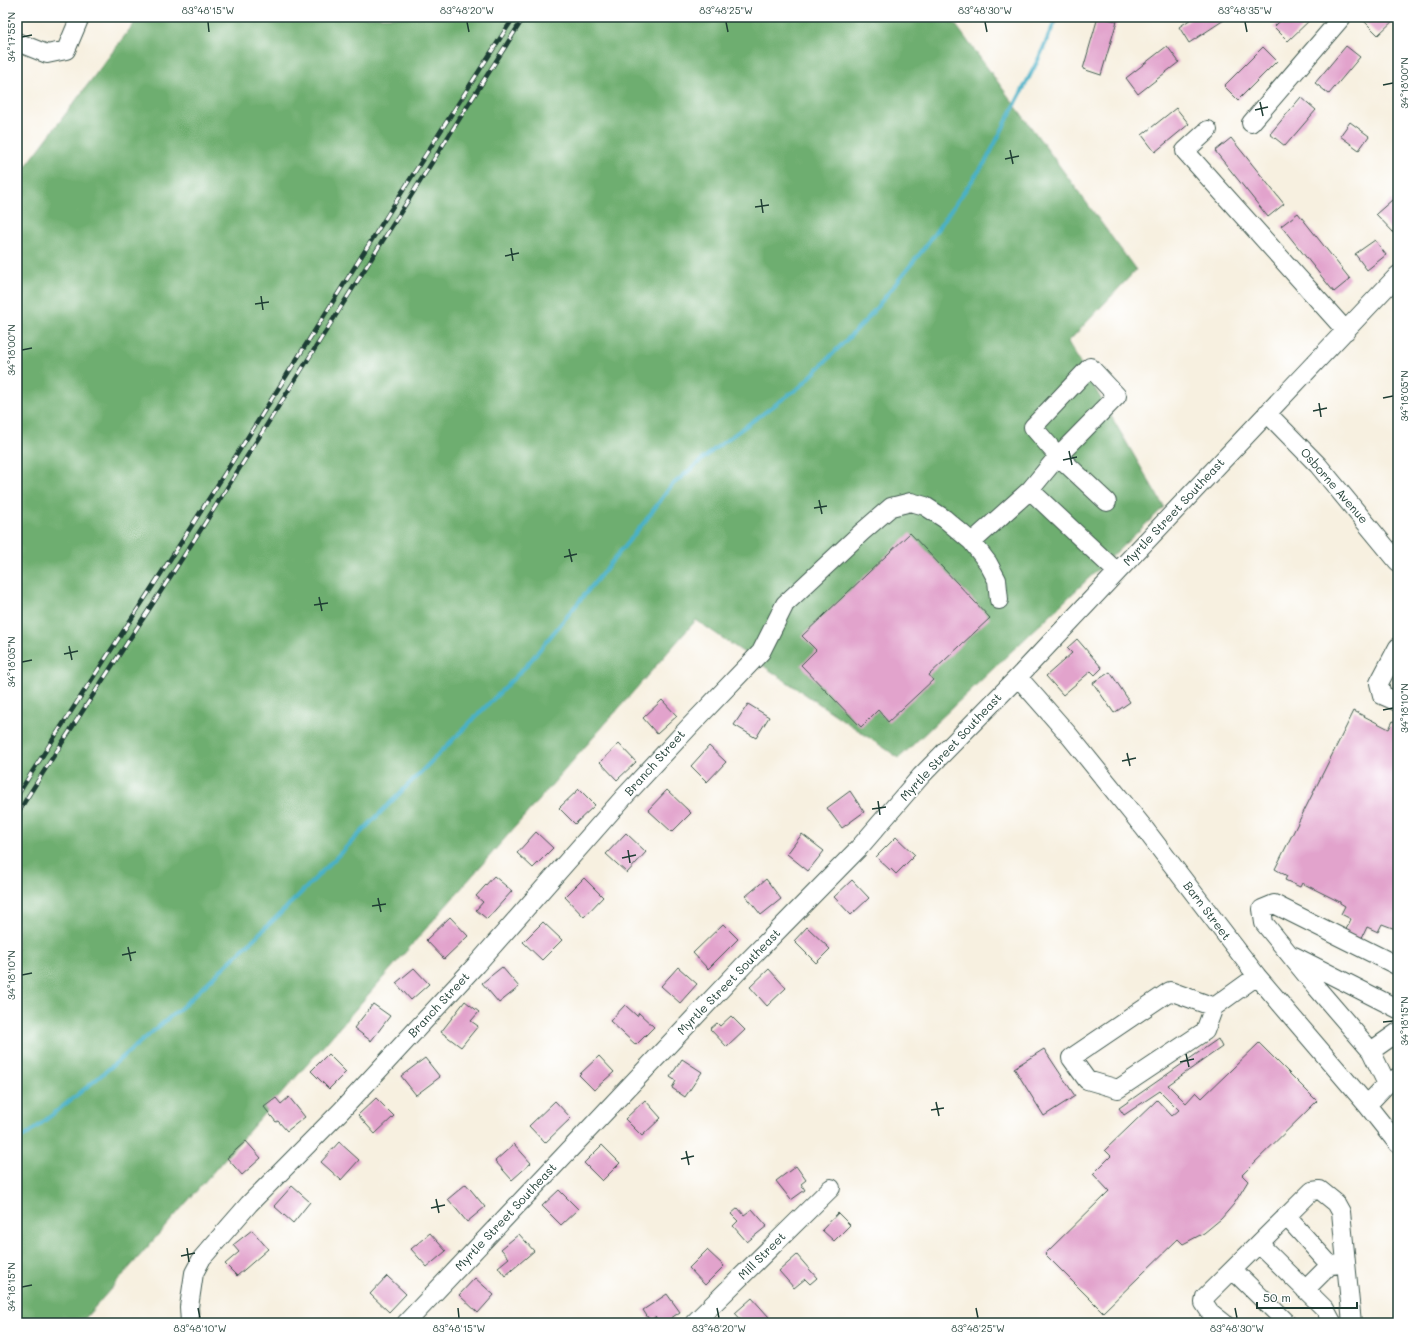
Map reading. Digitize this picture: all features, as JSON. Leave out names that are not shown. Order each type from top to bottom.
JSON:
[{"type":"street","points":[[17,42],[47,54],[66,50],[80,17]]},
{"type":"street","points":[[1251,123],[1342,17]]},
{"type":"street","points":[[1208,130],[1186,150],[1346,331]]},
{"type":"street","name":"Myrtle Street Southeast","points":[[406,1323],[743,966],[858,849],[921,776],[1018,677],[1398,275]]},
{"type":"street","points":[[972,542],[1030,490],[1058,456],[1117,396],[1090,367],[1033,427],[1058,456],[1107,502]]},
{"type":"street","name":"Osborne Avenue","points":[[1267,413],[1318,464],[1398,562]]},
{"type":"street","points":[[1030,490],[1117,572]]},
{"type":"street","name":"Branch Street","points":[[190,1323],[189,1307],[194,1273],[202,1258],[249,1204],[341,1111],[449,994],[624,797],[761,652],[785,604],[891,507],[911,502],[925,506],[945,519],[972,542],[988,562],[997,580],[998,600]]},
{"type":"street","points":[[1398,647],[1379,683],[1382,695],[1398,702]]},
{"type":"street","name":"Barn Street","points":[[1018,677],[1073,739],[1144,828],[1257,976],[1398,1144]]},
{"type":"street","points":[[1366,1105],[1392,1081],[1371,1051],[1264,923],[1262,909],[1274,904],[1398,966]]},
{"type":"street","points":[[1288,953],[1398,1009]]},
{"type":"street","points":[[1214,1007],[1170,991],[1071,1058],[1087,1080],[1118,1089],[1205,1031],[1214,1007],[1257,976]]},
{"type":"street","points":[[1371,1051],[1398,1032]]},
{"type":"street","name":"Mill Street","points":[[694,1323],[830,1188]]},
{"type":"street","points":[[1224,1323],[1210,1312],[1204,1303],[1205,1298],[1312,1190],[1320,1190],[1336,1203],[1340,1212],[1338,1264],[1351,1319],[1343,1317],[1332,1323],[1325,1310],[1259,1244]]},
{"type":"street","points":[[1286,1216],[1338,1264]]},
{"type":"street","points":[[1305,1290],[1338,1264]]},
{"type":"street","points":[[1233,1270],[1287,1323]]},
{"type":"green space","points":[[139,17],[950,17],[1136,270],[1068,342],[1164,507],[899,758],[696,620],[81,1323],[17,1323],[17,178]]},
{"type":"building","points":[[1098,17],[1117,21],[1101,75],[1083,69]]},
{"type":"building","points":[[1194,17],[1227,18],[1189,43],[1179,27]]},
{"type":"building","points":[[1284,17],[1313,17],[1288,41],[1274,27]]},
{"type":"building","points":[[1369,17],[1397,17],[1378,35],[1364,21]]},
{"type":"building","points":[[1167,46],[1179,62],[1138,94],[1126,78]]},
{"type":"building","points":[[1346,46],[1360,57],[1329,94],[1315,83]]},
{"type":"building","points":[[1263,47],[1277,61],[1238,100],[1224,86]]},
{"type":"building","points":[[1301,97],[1316,110],[1285,146],[1270,134]]},
{"type":"building","points":[[1176,108],[1189,124],[1155,152],[1142,135]]},
{"type":"building","points":[[1350,122],[1369,136],[1359,150],[1340,136]]},
{"type":"building","points":[[1231,138],[1284,204],[1268,217],[1215,151]]},
{"type":"building","points":[[1392,200],[1398,206],[1398,230],[1394,233],[1376,214]]},
{"type":"building","points":[[1298,213],[1350,279],[1334,292],[1281,226]]},
{"type":"building","points":[[1375,240],[1386,255],[1367,270],[1355,254]]},
{"type":"building","points":[[910,533],[990,618],[929,675],[933,680],[888,722],[878,710],[861,727],[801,665],[816,650],[802,636]]},
{"type":"building","points":[[1077,639],[1102,668],[1095,675],[1091,671],[1063,695],[1046,676],[1072,653],[1067,648]]},
{"type":"building","points":[[1110,672],[1130,702],[1114,713],[1093,683]]},
{"type":"building","points":[[662,700],[677,716],[657,734],[643,718]]},
{"type":"building","points":[[748,704],[769,717],[756,738],[734,725]]},
{"type":"building","points":[[1354,711],[1389,729],[1393,721],[1398,723],[1398,930],[1382,924],[1378,932],[1367,927],[1359,944],[1343,936],[1351,919],[1341,914],[1345,906],[1302,883],[1300,887],[1285,880],[1287,876],[1275,869]]},
{"type":"building","points":[[619,744],[636,762],[617,780],[600,762]]},
{"type":"building","points":[[709,746],[726,762],[707,782],[691,766]]},
{"type":"building","points":[[579,789],[595,805],[575,824],[559,808]]},
{"type":"building","points":[[667,790],[691,813],[672,832],[648,810]]},
{"type":"building","points":[[850,791],[864,812],[842,828],[827,808]]},
{"type":"building","points":[[536,832],[553,848],[533,868],[517,853]]},
{"type":"building","points":[[626,833],[646,852],[627,873],[606,854]]},
{"type":"building","points":[[802,834],[824,851],[808,871],[787,854]]},
{"type":"building","points":[[896,837],[915,855],[896,874],[876,857]]},
{"type":"building","points":[[494,876],[512,891],[487,919],[476,910],[483,902],[476,896]]},
{"type":"building","points":[[584,878],[603,897],[584,917],[565,897]]},
{"type":"building","points":[[766,879],[781,899],[761,915],[746,896]]},
{"type":"building","points":[[852,880],[869,898],[851,915],[834,897]]},
{"type":"building","points":[[450,917],[468,936],[444,959],[426,940]]},
{"type":"building","points":[[543,922],[562,940],[542,960],[523,942]]},
{"type":"building","points":[[723,924],[738,939],[708,969],[693,953]]},
{"type":"building","points":[[807,927],[830,949],[816,963],[794,941]]},
{"type":"building","points":[[502,967],[519,987],[499,1003],[482,983]]},
{"type":"building","points":[[678,967],[697,984],[680,1003],[661,986]]},
{"type":"building","points":[[414,968],[429,984],[411,1000],[396,983]]},
{"type":"building","points":[[769,969],[786,988],[767,1006],[750,987]]},
{"type":"building","points":[[465,1001],[479,1012],[471,1021],[478,1026],[461,1047],[441,1032]]},
{"type":"building","points":[[373,1004],[390,1016],[371,1041],[354,1028]]},
{"type":"building","points":[[625,1005],[637,1016],[639,1013],[654,1027],[636,1045],[610,1021]]},
{"type":"building","points":[[731,1016],[745,1030],[727,1047],[710,1029],[717,1023],[720,1026]]},
{"type":"building","points":[[1218,1039],[1222,1047],[1168,1085],[1186,1103],[1196,1092],[1202,1098],[1259,1043],[1317,1101],[1242,1175],[1248,1181],[1234,1204],[1221,1219],[1204,1233],[1183,1244],[1178,1239],[1103,1312],[1045,1254],[1109,1191],[1093,1174],[1111,1156],[1105,1150],[1157,1100],[1172,1116],[1179,1110],[1160,1091],[1124,1115],[1119,1108]]},
{"type":"building","points":[[1044,1049],[1075,1096],[1044,1116],[1014,1068]]},
{"type":"building","points":[[328,1054],[346,1072],[329,1089],[311,1071]]},
{"type":"building","points":[[599,1056],[614,1072],[594,1090],[579,1075]]},
{"type":"building","points":[[425,1058],[440,1077],[416,1095],[401,1076]]},
{"type":"building","points":[[682,1059],[702,1072],[685,1097],[672,1088],[676,1081],[670,1077]]},
{"type":"building","points":[[289,1097],[305,1117],[287,1131],[278,1121],[276,1122],[264,1107],[276,1098],[281,1104]]},
{"type":"building","points":[[376,1098],[394,1116],[375,1134],[358,1115]]},
{"type":"building","points":[[645,1100],[661,1118],[642,1136],[625,1119]]},
{"type":"building","points":[[555,1101],[571,1118],[545,1143],[529,1126]]},
{"type":"building","points":[[246,1141],[261,1158],[242,1175],[227,1158]]},
{"type":"building","points":[[339,1142],[359,1160],[341,1180],[321,1162]]},
{"type":"building","points":[[514,1144],[531,1163],[512,1180],[495,1161]]},
{"type":"building","points":[[602,1145],[620,1163],[602,1181],[584,1163]]},
{"type":"building","points":[[796,1166],[806,1180],[801,1184],[805,1190],[791,1200],[776,1181]]},
{"type":"building","points":[[466,1184],[485,1207],[467,1222],[448,1199]]},
{"type":"building","points":[[292,1186],[310,1202],[293,1223],[274,1206]]},
{"type":"building","points":[[559,1190],[578,1209],[561,1225],[542,1206]]},
{"type":"building","points":[[738,1208],[744,1215],[752,1209],[767,1226],[747,1242],[733,1226],[738,1221],[731,1214]]},
{"type":"building","points":[[838,1213],[850,1225],[834,1241],[822,1230]]},
{"type":"building","points":[[252,1230],[268,1249],[237,1276],[225,1264],[239,1252],[233,1245]]},
{"type":"building","points":[[430,1233],[446,1251],[427,1267],[411,1249]]},
{"type":"building","points":[[519,1234],[534,1251],[505,1276],[498,1267],[509,1258],[501,1249]]},
{"type":"building","points":[[707,1250],[724,1266],[705,1285],[689,1268]]},
{"type":"building","points":[[797,1255],[817,1278],[810,1284],[805,1279],[794,1288],[779,1271]]},
{"type":"building","points":[[387,1276],[406,1294],[389,1312],[370,1294]]},
{"type":"building","points":[[475,1278],[494,1295],[478,1313],[459,1295]]},
{"type":"building","points":[[667,1294],[680,1312],[664,1323],[659,1323],[655,1317],[650,1321],[643,1310]]},
{"type":"building","points":[[752,1298],[769,1317],[763,1323],[744,1323],[735,1313]]},
{"type":"waterway","points":[[17,1141],[92,1083],[183,1006],[284,910],[527,665],[646,520],[671,486],[717,447],[801,386],[868,318],[922,251],[986,161],[1038,60],[1057,17]]},
{"type":"railway","points":[[17,796],[196,519],[514,17]]},
{"type":"railway","points":[[17,814],[205,523],[524,17]]}]
